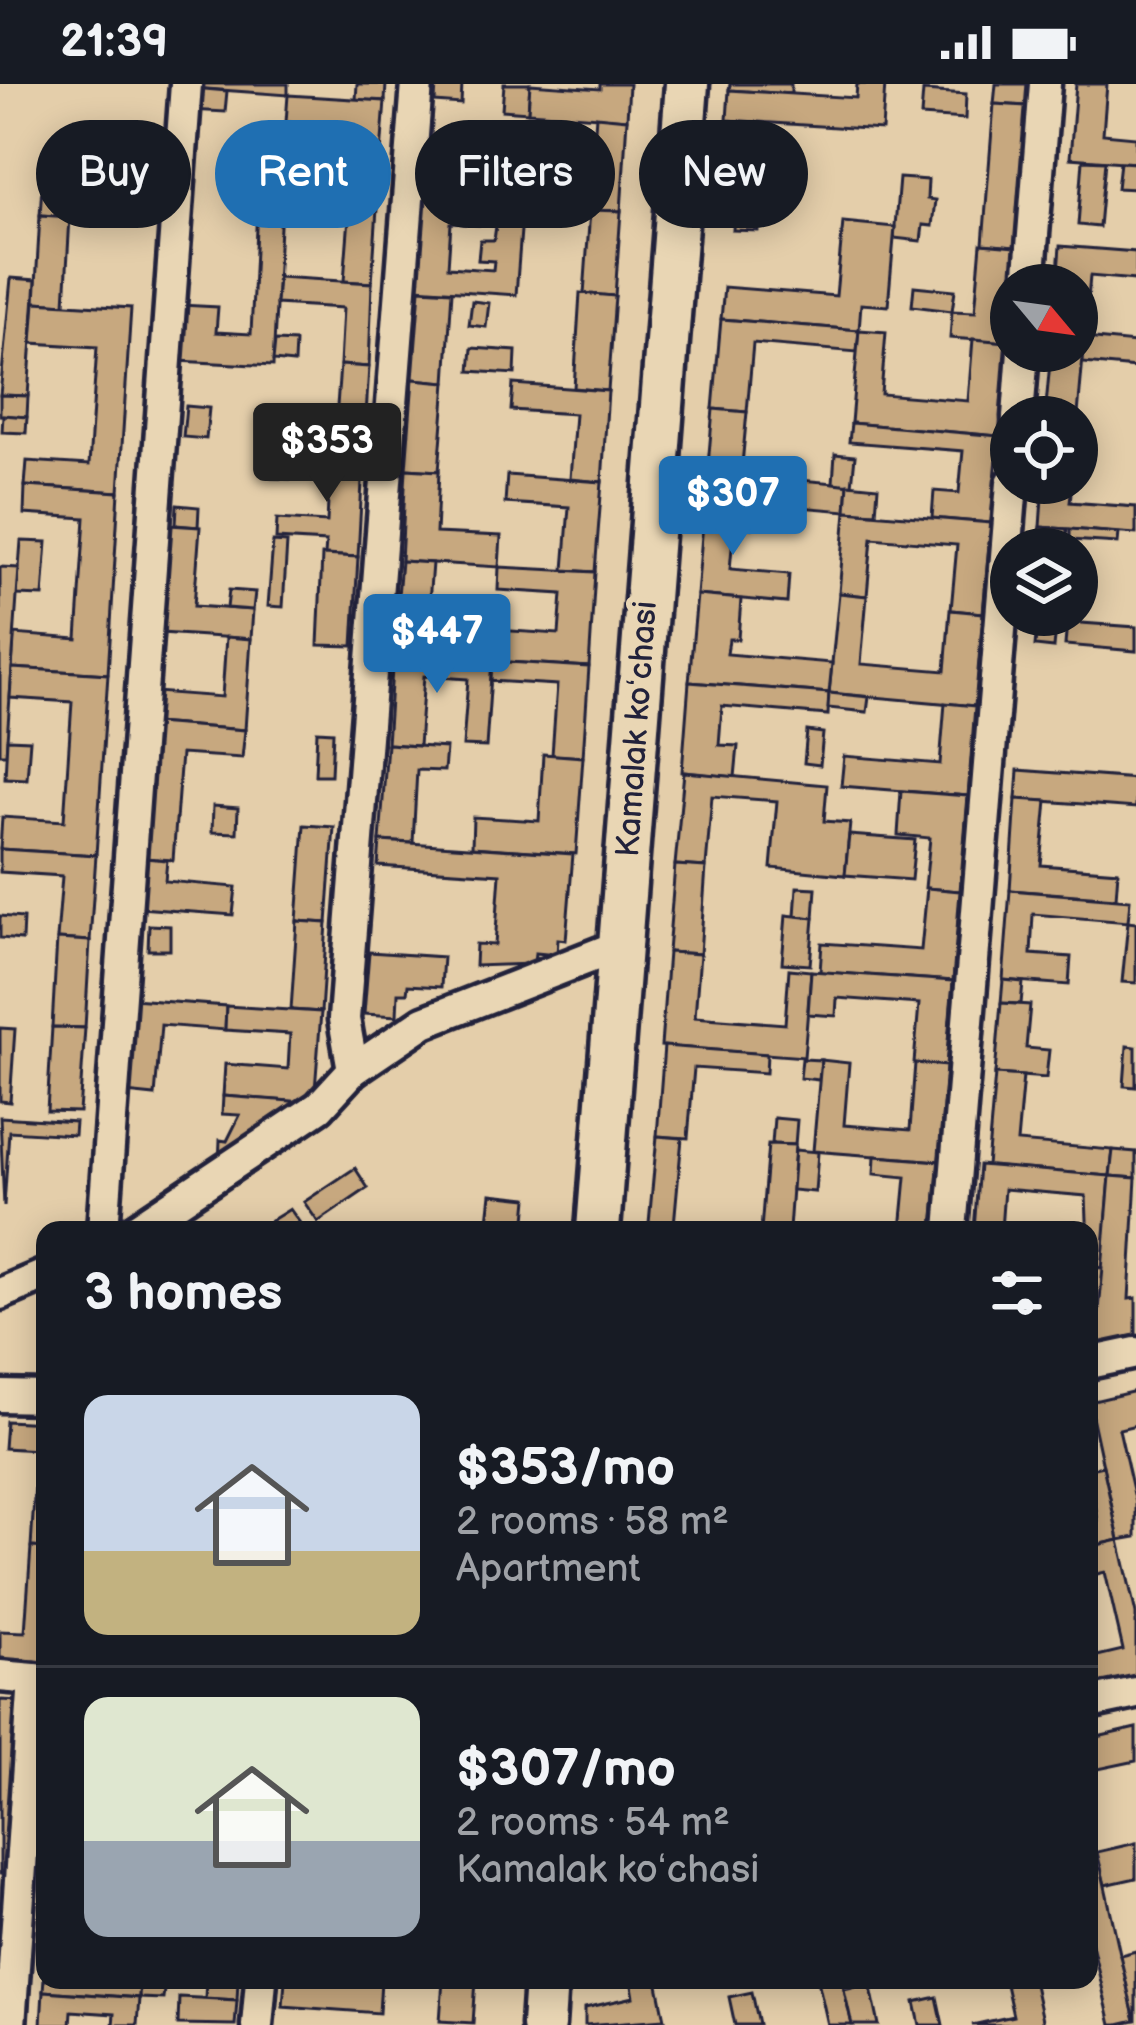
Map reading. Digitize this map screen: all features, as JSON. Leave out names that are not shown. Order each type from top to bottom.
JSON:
[{"type":"street","points":[[104,1221],[186,84]]},
{"type":"street","points":[[353,1070],[344,1019],[417,84]]},
{"type":"street","name":"Kamalak koʻchasi","points":[[599,1221],[687,84]]},
{"type":"street","points":[[1031,264],[1045,84]]},
{"type":"street","points":[[952,1221],[1010,504]]},
{"type":"street","points":[[148,1221],[319,1106],[353,1070],[424,1022],[621,945]]},
{"type":"street","points":[[0,1294],[36,1279]]},
{"type":"street","points":[[1098,1361],[1136,1353]]},
{"type":"street","points":[[0,1396],[36,1397]]},
{"type":"street","points":[[0,1676],[36,1680]]},
{"type":"street","points":[[1098,1701],[1136,1693]]},
{"type":"street","points":[[10,2025],[36,1726]]},
{"type":"street","points":[[257,2025],[260,1989]]},
{"type":"street","points":[[543,2025],[545,1989]]},
{"type":"building","points":[[193,84],[288,84],[288,95],[193,88]]},
{"type":"building","points":[[357,84],[386,84],[385,101],[356,100]]},
{"type":"building","points":[[436,84],[462,84],[461,104],[435,102]]},
{"type":"building","points":[[504,84],[530,84],[528,112],[502,110]]},
{"type":"building","points":[[530,84],[600,89],[600,84],[629,84],[627,119],[528,112]]},
{"type":"building","points":[[730,84],[791,84],[791,94],[729,90]]},
{"type":"building","points":[[857,84],[885,84],[882,130],[808,125],[808,120],[727,120],[729,90],[856,98]]},
{"type":"building","points":[[996,84],[1028,84],[1026,106],[994,104]]},
{"type":"building","points":[[1076,84],[1107,84],[1103,134],[1136,137],[1136,163],[1070,158]]},
{"type":"building","points":[[193,88],[227,91],[225,112],[191,110]]},
{"type":"building","points":[[923,91],[966,94],[965,119],[921,116]]},
{"type":"building","points":[[288,95],[385,101],[384,120],[286,120]]},
{"type":"building","points":[[994,104],[1026,106],[1015,247],[983,244]]},
{"type":"building","points":[[596,116],[627,119],[621,211],[615,211],[615,120],[596,120]]},
{"type":"building","points":[[1083,160],[1105,161],[1099,227],[1078,225]]},
{"type":"building","points":[[1120,162],[1136,163],[1136,189],[1117,188]]},
{"type":"building","points":[[899,178],[928,180],[927,199],[935,200],[932,226],[923,225],[921,241],[894,238]]},
{"type":"building","points":[[615,211],[621,211],[615,296],[584,294],[589,228],[615,228]]},
{"type":"building","points":[[843,222],[895,227],[888,306],[861,304],[859,330],[721,319],[724,287],[836,296]]},
{"type":"building","points":[[39,228],[69,228],[65,304],[35,302]]},
{"type":"building","points":[[256,228],[280,228],[273,366],[178,361],[181,305],[218,307],[216,332],[251,334]]},
{"type":"building","points":[[348,228],[376,228],[372,283],[344,281]]},
{"type":"building","points":[[421,228],[451,228],[448,267],[493,270],[494,261],[478,260],[480,240],[494,240],[496,228],[521,228],[516,295],[416,288]]},
{"type":"building","points":[[981,244],[1015,247],[1014,264],[990,264],[990,341],[950,338],[952,311],[975,312]]},
{"type":"building","points":[[1060,246],[1136,252],[1136,280],[1098,277],[1098,264],[1059,264]]},
{"type":"building","points":[[278,277],[372,283],[369,367],[340,365],[343,308],[276,304]]},
{"type":"building","points":[[11,278],[36,280],[28,396],[0,395]]},
{"type":"building","points":[[914,286],[955,290],[952,311],[912,306]]},
{"type":"building","points":[[420,289],[452,291],[446,382],[413,379]]},
{"type":"building","points":[[580,293],[615,296],[608,391],[574,388]]},
{"type":"building","points":[[472,301],[489,303],[486,327],[469,325]]},
{"type":"building","points":[[35,302],[131,308],[119,492],[25,486],[27,461],[89,465],[97,347],[32,343]]},
{"type":"building","points":[[721,319],[859,330],[857,352],[753,343],[747,412],[713,409]]},
{"type":"building","points":[[859,330],[886,332],[881,394],[968,401],[973,339],[990,340],[990,372],[1004,372],[1002,396],[990,396],[990,435],[851,423]]},
{"type":"building","points":[[1098,339],[1136,343],[1136,368],[1098,364]]},
{"type":"building","points":[[275,341],[295,342],[294,363],[273,361]]},
{"type":"building","points":[[472,348],[516,351],[515,374],[470,371]]},
{"type":"building","points":[[340,365],[369,367],[363,463],[273,459],[274,430],[335,434]]},
{"type":"building","points":[[1049,372],[1082,372],[1080,396],[1047,396]]},
{"type":"building","points":[[413,379],[446,382],[439,471],[406,469]]},
{"type":"building","points":[[513,384],[608,391],[602,482],[570,479],[575,414],[511,410]]},
{"type":"building","points":[[0,395],[28,396],[27,417],[0,415]]},
{"type":"building","points":[[186,406],[209,408],[206,439],[183,437]]},
{"type":"building","points":[[713,409],[747,412],[741,475],[848,484],[846,511],[705,499]]},
{"type":"building","points":[[3,415],[27,417],[26,433],[2,432]]},
{"type":"building","points":[[851,423],[990,435],[991,523],[932,518],[934,491],[959,493],[963,451],[849,442]]},
{"type":"building","points":[[835,454],[855,456],[852,485],[833,483]]},
{"type":"building","points":[[273,459],[363,463],[358,557],[325,555],[326,542],[276,539],[277,519],[327,522],[329,481],[272,478]]},
{"type":"building","points":[[406,469],[439,471],[436,533],[501,536],[499,567],[401,561]]},
{"type":"building","points":[[507,475],[602,482],[595,572],[564,570],[569,507],[505,503]]},
{"type":"building","points":[[848,484],[878,487],[876,513],[846,511]]},
{"type":"building","points":[[25,486],[119,492],[108,674],[12,668],[14,634],[77,639],[85,518],[24,514]]},
{"type":"building","points":[[705,499],[754,503],[752,528],[734,526],[730,569],[789,574],[787,603],[697,595]]},
{"type":"building","points":[[1042,504],[1136,507],[1136,534],[1040,527]]},
{"type":"building","points":[[177,505],[199,507],[198,527],[176,525]]},
{"type":"building","points":[[846,511],[991,523],[983,613],[951,610],[957,545],[872,538],[867,596],[839,593]]},
{"type":"building","points":[[169,525],[200,527],[194,606],[253,610],[251,639],[161,633]]},
{"type":"building","points":[[1098,531],[1119,533],[1118,543],[1098,542]]},
{"type":"building","points":[[21,541],[47,542],[43,596],[17,595]]},
{"type":"building","points":[[273,542],[287,543],[283,607],[268,606]]},
{"type":"building","points":[[322,555],[358,557],[353,646],[318,645]]},
{"type":"building","points":[[401,561],[432,563],[425,656],[393,654]]},
{"type":"building","points":[[0,567],[19,568],[6,754],[0,754]]},
{"type":"building","points":[[499,567],[595,572],[589,667],[492,661],[493,630],[559,634],[562,594],[498,590]]},
{"type":"building","points":[[229,590],[255,592],[253,610],[227,608]]},
{"type":"building","points":[[839,593],[867,596],[861,664],[945,671],[950,610],[983,613],[975,706],[829,693]]},
{"type":"building","points":[[697,595],[741,599],[738,639],[729,639],[727,654],[832,663],[829,693],[689,682]]},
{"type":"building","points":[[1098,624],[1136,627],[1136,651],[1065,645],[1066,636],[1098,636]]},
{"type":"building","points":[[1036,636],[1055,636],[1054,648],[1035,646]]},
{"type":"building","points":[[226,637],[251,639],[245,730],[154,723],[156,692],[222,697]]},
{"type":"building","points":[[393,654],[492,661],[486,747],[463,746],[468,679],[424,676],[419,746],[387,744]]},
{"type":"building","points":[[492,661],[589,667],[583,757],[552,755],[557,685],[491,681]]},
{"type":"building","points":[[12,668],[108,674],[96,855],[0,849],[2,817],[64,821],[72,702],[10,698]]},
{"type":"building","points":[[689,682],[829,693],[828,715],[722,706],[719,745],[738,746],[735,777],[682,772]]},
{"type":"building","points":[[829,693],[869,697],[867,712],[828,708]]},
{"type":"building","points":[[945,703],[975,706],[968,796],[841,786],[844,756],[940,764]]},
{"type":"building","points":[[154,723],[245,730],[242,758],[181,754],[173,860],[144,858]]},
{"type":"building","points":[[317,731],[333,732],[331,775],[315,775]]},
{"type":"building","points":[[807,731],[823,733],[820,765],[804,763]]},
{"type":"building","points":[[7,739],[30,740],[27,779],[5,778]]},
{"type":"building","points":[[387,744],[446,748],[444,771],[417,770],[413,843],[380,841]]},
{"type":"building","points":[[543,754],[583,757],[576,854],[472,847],[473,817],[539,821]]},
{"type":"building","points":[[1018,770],[1136,779],[1136,808],[1016,799]]},
{"type":"building","points":[[684,772],[827,785],[824,821],[850,823],[845,875],[771,868],[777,801],[712,796],[706,867],[675,865]]},
{"type":"building","points":[[901,791],[968,796],[960,891],[925,888],[930,838],[898,835]]},
{"type":"building","points":[[1016,799],[1047,801],[1041,865],[1118,871],[1116,898],[1010,890]]},
{"type":"building","points":[[213,806],[238,808],[237,833],[212,832]]},
{"type":"building","points":[[304,825],[334,827],[327,923],[297,921]]},
{"type":"building","points":[[849,835],[915,840],[911,880],[845,875]]},
{"type":"building","points":[[380,841],[573,854],[566,940],[558,939],[557,955],[535,953],[534,964],[475,966],[476,944],[495,945],[500,874],[378,866]]},
{"type":"building","points":[[0,849],[96,855],[90,941],[57,939],[62,876],[0,872]]},
{"type":"building","points":[[144,858],[167,860],[165,881],[236,887],[233,915],[140,908]]},
{"type":"building","points":[[675,865],[706,867],[700,954],[668,952]]},
{"type":"building","points":[[797,887],[816,888],[814,918],[795,916]]},
{"type":"building","points":[[927,888],[960,891],[953,981],[820,972],[822,943],[921,950]]},
{"type":"building","points":[[1010,890],[1130,900],[1128,922],[1033,914],[1031,954],[1071,957],[1069,985],[1003,980]]},
{"type":"building","points":[[786,915],[814,918],[810,965],[782,963]]},
{"type":"building","points":[[0,916],[23,918],[22,940],[0,938]]},
{"type":"building","points":[[297,921],[327,923],[321,1012],[291,1010]]},
{"type":"building","points":[[1128,922],[1136,923],[1136,983],[1122,982]]},
{"type":"building","points":[[149,925],[170,926],[170,950],[148,950]]},
{"type":"building","points":[[57,939],[90,941],[85,1028],[52,1027]]},
{"type":"building","points":[[369,952],[443,957],[441,987],[408,985],[407,993],[398,993],[397,1016],[364,1014]]},
{"type":"building","points":[[668,952],[700,954],[695,1017],[785,1024],[789,969],[811,971],[804,1057],[661,1046]]},
{"type":"building","points":[[811,971],[953,981],[946,1066],[914,1063],[919,1004],[837,998],[836,1016],[808,1014]]},
{"type":"building","points":[[1003,980],[1023,982],[1021,1004],[1001,1003]]},
{"type":"building","points":[[132,999],[226,1006],[225,1030],[161,1025],[155,1096],[125,1093]]},
{"type":"building","points":[[1001,1003],[1030,1005],[1026,1048],[1049,1050],[1046,1078],[995,1074]]},
{"type":"building","points":[[226,1006],[321,1012],[314,1103],[223,1096],[225,1064],[288,1069],[290,1034],[225,1030]]},
{"type":"building","points":[[52,1027],[85,1028],[79,1112],[47,1111]]},
{"type":"building","points":[[0,1028],[15,1029],[10,1102],[0,1101]]},
{"type":"building","points":[[664,1046],[767,1054],[766,1073],[694,1068],[688,1138],[657,1136]]},
{"type":"building","points":[[1127,1046],[1136,1047],[1136,1087],[1124,1086]]},
{"type":"building","points":[[802,1059],[821,1060],[819,1080],[800,1078]]},
{"type":"building","points":[[821,1060],[849,1063],[844,1125],[910,1130],[915,1063],[946,1066],[939,1161],[813,1151]]},
{"type":"building","points":[[995,1074],[1023,1076],[1017,1142],[1113,1150],[1110,1176],[987,1166]]},
{"type":"building","points":[[223,1096],[304,1102],[219,1164],[220,1140],[227,1141],[240,1115],[222,1114]]},
{"type":"building","points":[[0,1117],[75,1122],[74,1135],[9,1131],[4,1206]]},
{"type":"building","points":[[774,1118],[797,1120],[795,1145],[772,1144]]},
{"type":"building","points":[[657,1136],[682,1138],[674,1221],[649,1221]]},
{"type":"building","points":[[768,1144],[795,1145],[790,1221],[762,1221]]},
{"type":"building","points":[[795,1150],[818,1152],[815,1192],[792,1190]]},
{"type":"building","points":[[1113,1150],[1136,1152],[1136,1178],[1110,1176]]},
{"type":"building","points":[[875,1156],[939,1161],[934,1221],[902,1221],[906,1177],[874,1174]]},
{"type":"building","points":[[979,1165],[1110,1176],[1103,1268],[1098,1268],[1098,1221],[1087,1221],[1086,1196],[1004,1189],[1002,1221],[975,1221]]},
{"type":"building","points":[[355,1168],[368,1188],[319,1221],[304,1202]]},
{"type":"building","points":[[1110,1176],[1136,1178],[1129,1299],[1136,1298],[1136,1342],[1098,1351]]},
{"type":"building","points":[[491,1194],[528,1198],[526,1221],[488,1221]]},
{"type":"building","points":[[290,1209],[298,1221],[271,1221]]},
{"type":"building","points":[[1098,1268],[1103,1268],[1098,1320]]},
{"type":"building","points":[[1136,1391],[1136,1425],[1119,1429],[1136,1503],[1136,1537],[1119,1540],[1098,1443],[1098,1400]]},
{"type":"building","points":[[6,1421],[36,1423],[36,1450],[4,1448]]},
{"type":"building","points":[[36,1466],[36,1547],[31,1547]]},
{"type":"building","points":[[1103,1466],[1119,1540],[1098,1545],[1098,1521],[1098,1467]]},
{"type":"building","points":[[1119,1540],[1136,1614],[1136,1681],[1098,1690],[1098,1656],[1123,1650],[1105,1572],[1098,1574],[1098,1545]]},
{"type":"building","points":[[31,1547],[36,1547],[36,1663],[0,1661],[0,1631],[25,1632]]},
{"type":"building","points":[[0,1700],[20,1701],[8,1875],[0,1874]]},
{"type":"building","points":[[1136,1728],[1136,1761],[1098,1769],[1098,1737]]},
{"type":"building","points":[[1136,1843],[1136,1878],[1105,1885],[1098,1852]]},
{"type":"building","points":[[1098,1869],[1135,2021],[1118,2025],[1111,2025],[1098,1969]]},
{"type":"building","points":[[1136,1951],[1136,2021],[1135,2021],[1120,1955]]},
{"type":"building","points":[[43,1989],[140,1989],[139,1998]]},
{"type":"building","points":[[140,1989],[164,1989],[163,1999],[139,1998]]},
{"type":"building","points":[[206,1989],[238,1989],[237,2000],[205,1998]]},
{"type":"building","points":[[284,1989],[380,1989],[379,2013],[283,2006]]},
{"type":"building","points":[[442,1989],[475,1989],[473,2023],[440,2021]]},
{"type":"building","points":[[633,1989],[659,1989],[665,2019],[585,2025],[585,2008],[634,1997]]},
{"type":"building","points":[[820,1989],[844,1989],[852,2025],[828,2025]]},
{"type":"building","points":[[844,1989],[871,1989],[879,2025],[852,2025]]},
{"type":"building","points":[[1007,1989],[1035,1989],[1043,2025],[972,2025],[1013,2016]]},
{"type":"building","points":[[43,1991],[139,1998],[137,2025],[113,2025],[114,2014],[71,2011],[70,2025],[41,2025]]},
{"type":"building","points":[[752,1992],[759,2025],[735,2025],[729,1997]]},
{"type":"building","points":[[179,1997],[237,2000],[235,2025],[178,2024]]},
{"type":"building","points":[[937,1997],[943,2025],[920,2025],[915,2002]]}]
